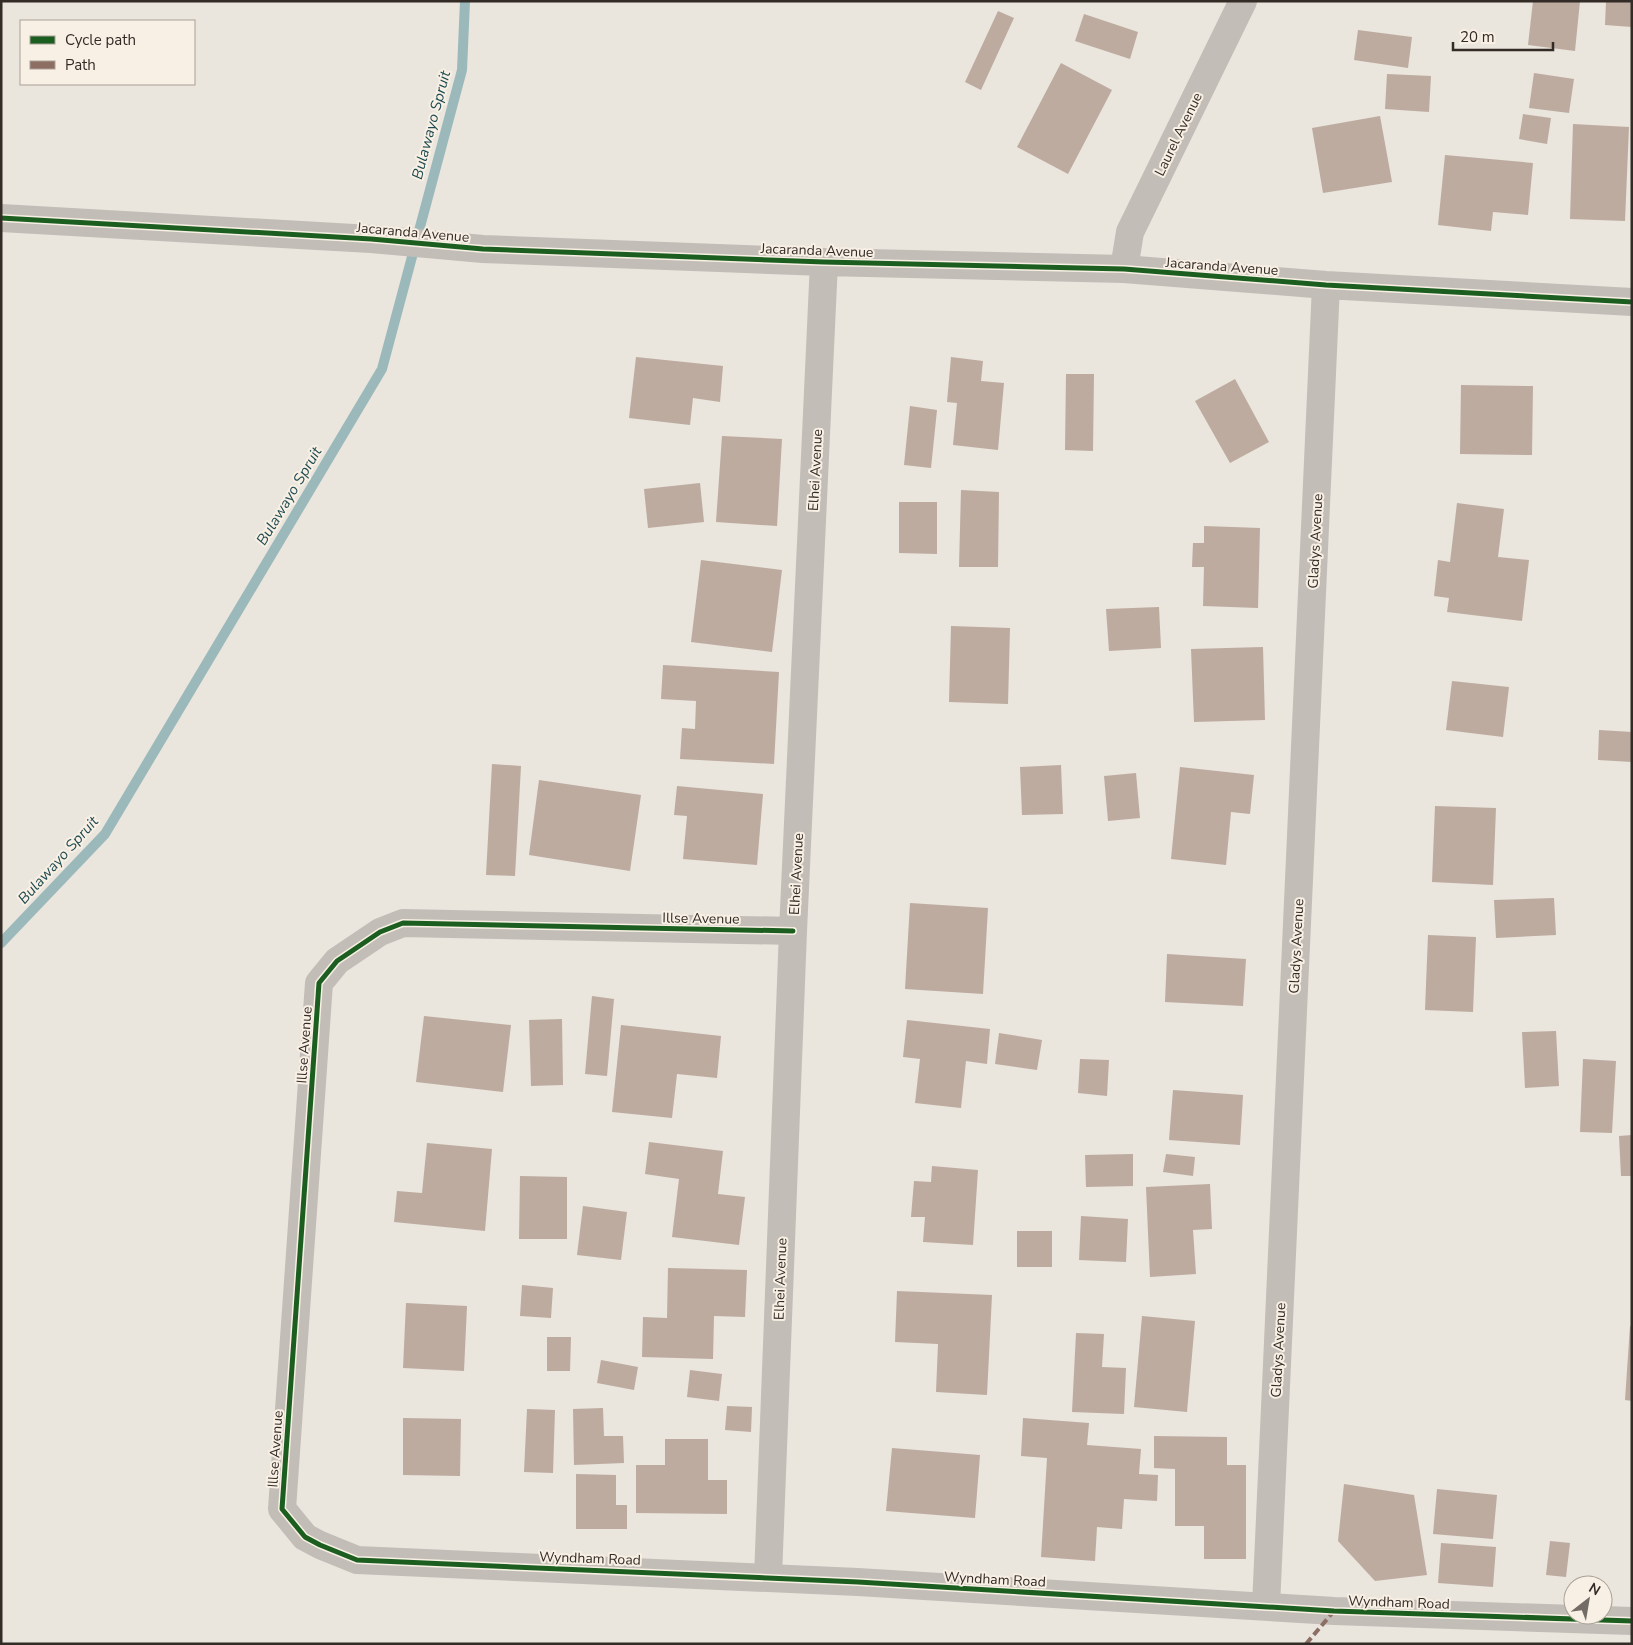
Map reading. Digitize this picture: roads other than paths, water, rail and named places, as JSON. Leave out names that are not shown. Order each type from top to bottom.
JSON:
[{"type":"street","name":"Laurel Avenue","points":[[1124,269],[1130,232],[1243,1]]},
{"type":"street","name":"Jacaranda Avenue","points":[[1,218],[371,239],[483,250],[824,262],[1124,269],[1326,285],[1632,302]]},
{"type":"street","name":"Elhei Avenue","points":[[768,1577],[793,931],[824,262]]},
{"type":"street","name":"Gladys Avenue","points":[[1266,1606],[1326,285]]},
{"type":"street","name":"Illse Avenue","points":[[357,1560],[305,1537],[282,1509],[319,983],[337,962],[380,932],[404,923],[793,931]]},
{"type":"street","name":"Wyndham Road","points":[[357,1560],[768,1577],[1334,1611],[1632,1621]]},
{"type":"waterway","name":"Bulawayo Spruit","points":[[1,943],[105,834],[382,369],[462,70],[465,1]]}]
